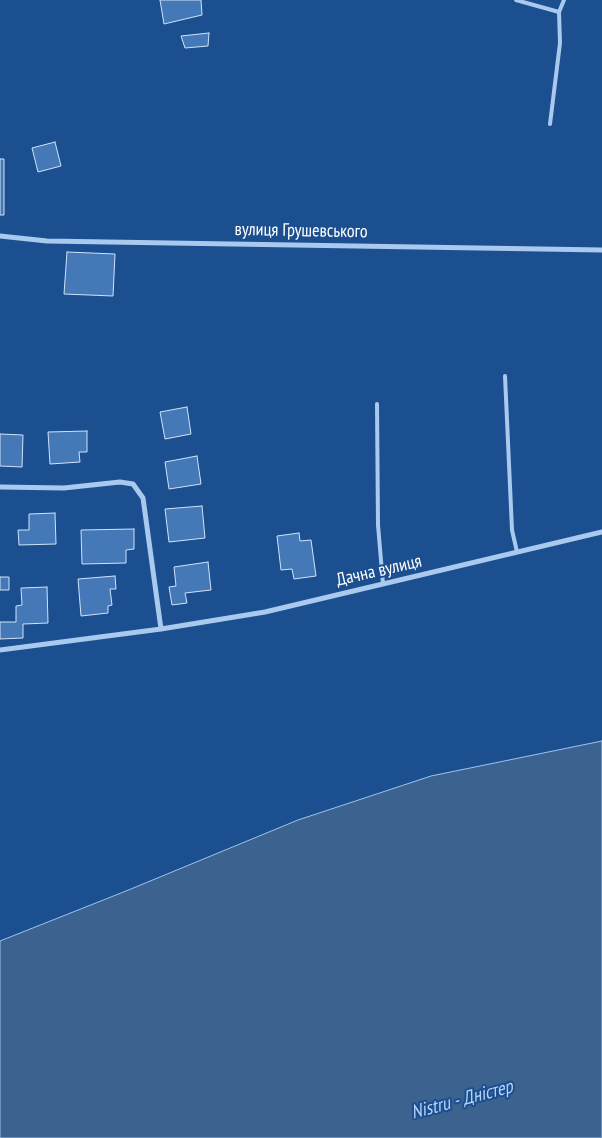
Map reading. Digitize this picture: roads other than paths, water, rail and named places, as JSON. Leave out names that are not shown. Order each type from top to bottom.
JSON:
[{"type":"street","name":"вулиця Грушевського","points":[[0,236],[47,241],[602,250]]},
{"type":"street","points":[[0,487],[64,488],[120,482],[133,484],[143,498],[161,629]]},
{"type":"street","name":"Дачна вулиця","points":[[0,650],[161,629],[265,612],[602,532]]},
{"type":"lane","points":[[516,0],[559,12]]},
{"type":"lane","points":[[550,124],[560,43],[559,12],[564,0]]},
{"type":"lane","points":[[505,376],[512,530],[517,552]]},
{"type":"lane","points":[[377,404],[378,525],[383,584]]},
{"type":"water","name":"Nistru - Дністер","points":[[602,741],[602,1138],[0,1138],[0,941],[298,820],[431,776]]}]
